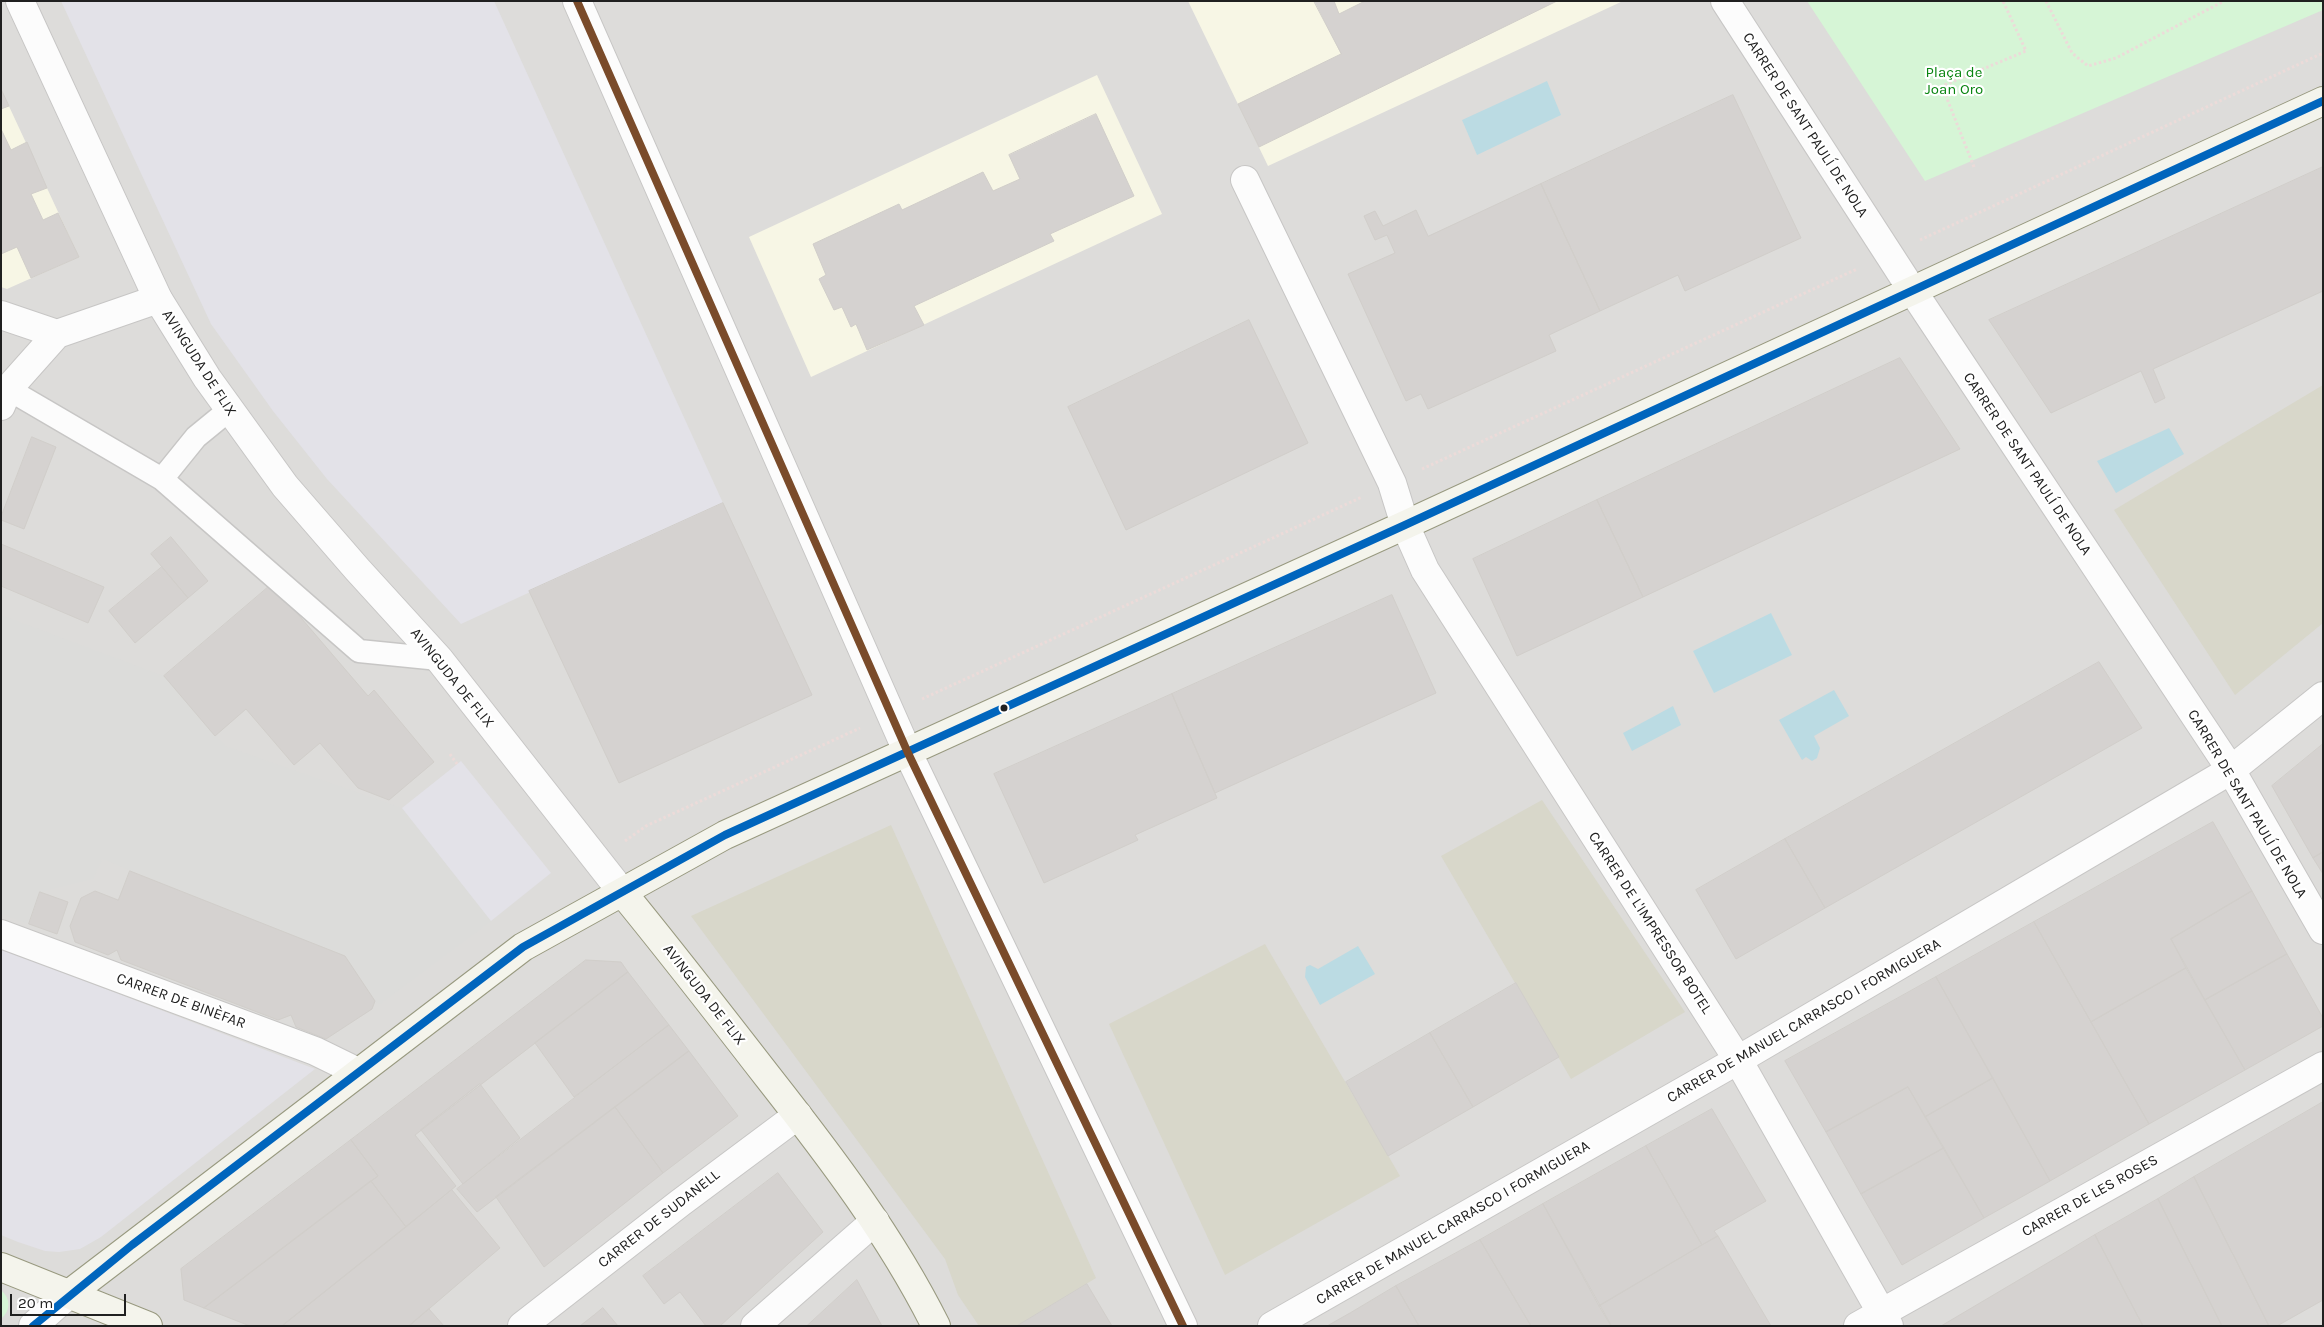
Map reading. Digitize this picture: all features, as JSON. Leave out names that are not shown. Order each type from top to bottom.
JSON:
[{"type":"main road","points":[[69,1294],[523,948],[725,835],[1405,525],[2323,100]]},
{"type":"main road","name":"AVINGUDA DE FLIX","points":[[622,892],[798,1115],[875,1221],[920,1295],[936,1326]]},
{"type":"main road","points":[[1,1267],[148,1326]]},
{"type":"street","name":"AVINGUDA DE FLIX","points":[[20,1],[158,299],[190,354],[285,486],[439,658],[622,892]]},
{"type":"street","points":[[577,1],[908,753],[1183,1326]]},
{"type":"street","name":"CARRER DE SANT PAULÍ DE NOLA","points":[[1725,1],[1912,290],[2231,770],[2323,930]]},
{"type":"street","name":"CARRER DE L'IMPRESSOR BOTEL","points":[[1245,180],[1392,483],[1405,525],[1425,570],[1738,1060],[1885,1319]]},
{"type":"street","points":[[5,398],[57,334],[158,299]]},
{"type":"street","points":[[1,315],[57,334]]},
{"type":"street","name":"CARRER DE MANUEL CARRASCO I FORMIGUERA","points":[[1272,1326],[1738,1060],[2231,770],[2323,696]]},
{"type":"street","name":"CARRER DE BINÈFAR","points":[[1,934],[315,1051],[358,1072]]},
{"type":"street","name":"CARRER DE LES ROSES","points":[[1858,1326],[1885,1319],[2323,1066]]},
{"type":"street","name":"CARRER DE SUDANELL","points":[[522,1326],[680,1202],[798,1115]]},
{"type":"street","points":[[755,1326],[875,1221]]},
{"type":"street","points":[[33,1326],[69,1294]]},
{"type":"lane","points":[[5,398],[162,479],[359,651],[439,658]]},
{"type":"lane","points":[[162,479],[196,437],[229,410]]},
{"type":"path","points":[[1974,167],[1942,86],[2026,51],[2003,1]]},
{"type":"path","points":[[2046,1],[2072,53],[2088,66],[2116,58],[2224,1]]},
{"type":"path","points":[[450,754],[457,764]]},
{"type":"shaded area","points":[[1,1],[2323,1],[2323,1326],[1,1326]]},
{"type":"shaded area","points":[[61,1],[494,1],[723,503],[461,624],[327,479],[273,411],[211,324]]},
{"type":"shaded area","points":[[1188,1],[1623,1],[1268,166]]},
{"type":"shaded area","points":[[1097,75],[1162,214],[811,377],[749,237]]},
{"type":"shaded area","points":[[1,89],[79,257],[7,289],[1,287]]},
{"type":"shaded area","points":[[2323,385],[2323,623],[2235,695],[2114,510]]},
{"type":"shaded area","points":[[1,615],[164,676],[225,746],[402,808],[491,921],[380,1004],[375,1001],[344,956],[102,859],[93,879],[41,892],[29,924],[1,914]]},
{"type":"shaded area","points":[[461,761],[551,873],[491,921],[402,808]]},
{"type":"shaded area","points":[[1542,800],[1685,1012],[1571,1079],[1441,856]]},
{"type":"shaded area","points":[[891,825],[1096,1278],[1017,1326],[979,1326],[958,1295],[945,1259],[691,916]]},
{"type":"shaded area","points":[[1265,944],[1400,1176],[1225,1275],[1109,1024]]},
{"type":"shaded area","points":[[1,949],[315,1069],[101,1237],[80,1249],[59,1252],[45,1251],[18,1242],[1,1235]]},
{"type":"green space","name":"Plaça de Joan Oro","points":[[1807,1],[2323,1],[2323,10],[1925,181]]},
{"type":"green space","points":[[1,1290],[7,1297],[8,1308],[1,1319]]},
{"type":"water","points":[[1547,81],[1561,115],[1477,155],[1462,120]]},
{"type":"water","points":[[2169,428],[2184,454],[2116,493],[2097,461]]},
{"type":"water","points":[[1771,613],[1792,655],[1714,693],[1693,651]]},
{"type":"water","points":[[1834,690],[1849,716],[1814,736],[1820,748],[1817,758],[1812,761],[1806,757],[1802,760],[1779,720]]},
{"type":"water","points":[[1673,706],[1681,725],[1632,751],[1623,733]]},
{"type":"water","points":[[1358,946],[1375,974],[1320,1005],[1305,977],[1306,967],[1310,965],[1318,969]]},
{"type":"building","points":[[1314,1],[1334,1],[1339,14],[1365,1],[1557,1],[1259,147],[1238,104],[1341,54]]},
{"type":"building","points":[[1,89],[9,106],[1,109]]},
{"type":"building","points":[[1733,95],[1801,238],[1685,291],[1678,275],[1600,311],[1541,184]]},
{"type":"building","points":[[1096,114],[1134,196],[1050,234],[1054,241],[914,306],[924,325],[867,350],[856,324],[851,327],[842,307],[834,310],[819,279],[826,275],[813,244],[899,204],[902,210],[983,172],[993,191],[1020,179],[1009,155]]},
{"type":"building","points":[[1,129],[11,150],[27,142],[47,188],[31,194],[43,220],[58,213],[79,257],[31,278],[17,247],[1,254]]},
{"type":"building","points":[[2323,167],[2323,291],[2153,369],[2165,398],[2155,403],[2141,371],[2051,413],[1989,320]]},
{"type":"building","points":[[1541,184],[1600,311],[1549,335],[1556,351],[1428,409],[1421,394],[1406,401],[1348,274],[1395,253],[1387,235],[1375,240],[1364,216],[1375,211],[1383,226],[1416,210],[1428,236]]},
{"type":"building","points":[[1249,320],[1308,443],[1126,530],[1068,407]]},
{"type":"building","points":[[1900,358],[1960,449],[1643,597],[1597,500]]},
{"type":"building","points":[[32,437],[56,447],[24,529],[1,520],[1,517]]},
{"type":"building","points":[[1597,500],[1643,597],[1517,656],[1473,559]]},
{"type":"building","points":[[723,503],[812,695],[619,783],[529,591]]},
{"type":"building","points":[[171,537],[208,581],[188,598],[151,554]]},
{"type":"building","points":[[1,544],[104,587],[88,623],[1,586]]},
{"type":"building","points":[[162,567],[188,598],[135,643],[109,611]]},
{"type":"building","points":[[272,584],[368,696],[374,690],[434,762],[389,800],[358,788],[320,743],[294,765],[246,709],[215,736],[164,676]]},
{"type":"building","points":[[1392,595],[1436,693],[1215,793],[1172,694]]},
{"type":"building","points":[[2099,662],[2142,728],[1825,908],[1785,839]]},
{"type":"building","points":[[1172,694],[1217,798],[1135,835],[1138,840],[1044,883],[994,774]]},
{"type":"building","points":[[2323,744],[2323,852],[2313,858],[2272,786]]},
{"type":"building","points":[[2213,822],[2252,891],[2171,939],[2186,968],[2091,1022],[2034,922]]},
{"type":"building","points":[[1785,839],[1825,908],[1736,959],[1696,890]]},
{"type":"building","points":[[2323,852],[2323,874],[2313,858]]},
{"type":"building","points":[[130,871],[345,956],[375,1001],[372,1009],[326,1039],[296,1027],[291,1015],[278,1020],[121,960],[117,950],[108,955],[75,942],[70,926],[81,898],[95,891],[118,900]]},
{"type":"building","points":[[2252,891],[2287,954],[2205,1000],[2171,939]]},
{"type":"building","points":[[40,892],[68,902],[57,934],[29,924]]},
{"type":"building","points":[[2034,922],[2149,1124],[2050,1181],[1936,977]]},
{"type":"building","points":[[2287,954],[2323,1018],[2323,1026],[2245,1070],[2205,1000]]},
{"type":"building","points":[[586,960],[621,962],[628,972],[415,1135],[456,1186],[406,1227],[371,1181],[378,1176],[351,1140]]},
{"type":"building","points":[[2186,968],[2245,1070],[2149,1124],[2091,1022]]},
{"type":"building","points":[[628,972],[669,1025],[574,1097],[535,1043]]},
{"type":"building","points":[[1936,977],[1993,1078],[1925,1117],[1908,1087],[1826,1132],[1785,1061]]},
{"type":"building","points":[[1516,983],[1559,1057],[1473,1107],[1430,1033]]},
{"type":"building","points":[[669,1025],[689,1051],[477,1212],[457,1189]]},
{"type":"building","points":[[1430,1033],[1473,1107],[1388,1156],[1346,1082]]},
{"type":"building","points":[[689,1051],[738,1116],[663,1173],[615,1107]]},
{"type":"building","points":[[1993,1078],[2050,1181],[1984,1218],[1925,1117]]},
{"type":"building","points":[[480,1084],[520,1138],[463,1184],[421,1130]]},
{"type":"building","points":[[1908,1087],[1944,1148],[1861,1194],[1826,1132]]},
{"type":"building","points":[[2323,1102],[2323,1300],[2277,1326],[2269,1326],[2194,1177]]},
{"type":"building","points":[[615,1107],[663,1173],[544,1267],[496,1197]]},
{"type":"building","points":[[1712,1109],[1766,1201],[1714,1231],[1718,1236],[1702,1245],[1646,1146]]},
{"type":"building","points":[[351,1140],[378,1176],[204,1308],[184,1300],[181,1269]]},
{"type":"building","points":[[1646,1146],[1702,1245],[1599,1306],[1543,1204]]},
{"type":"building","points":[[1944,1148],[1984,1218],[1902,1265],[1861,1194]]},
{"type":"building","points":[[778,1173],[823,1232],[720,1326],[706,1326],[680,1292],[664,1304],[643,1276]]},
{"type":"building","points":[[2194,1177],[2269,1326],[2222,1326],[2158,1199]]},
{"type":"building","points":[[371,1181],[406,1227],[282,1326],[250,1326],[204,1308]]},
{"type":"building","points":[[452,1190],[500,1248],[409,1326],[282,1326]]},
{"type":"building","points":[[2158,1199],[2222,1326],[2143,1326],[2095,1235]]},
{"type":"building","points":[[1543,1204],[1610,1326],[1531,1326],[1480,1240]]},
{"type":"building","points":[[2095,1235],[2143,1326],[1941,1326],[2061,1255]]},
{"type":"building","points":[[1718,1236],[1771,1326],[1611,1326],[1599,1306]]},
{"type":"building","points":[[1480,1240],[1531,1326],[1419,1326],[1396,1286]]},
{"type":"building","points":[[857,1280],[882,1326],[807,1326]]},
{"type":"building","points":[[1087,1284],[1112,1326],[1017,1326]]},
{"type":"building","points":[[1396,1286],[1419,1326],[1327,1326],[1350,1313]]},
{"type":"building","points":[[603,1308],[618,1326],[580,1326],[594,1315]]},
{"type":"building","points":[[429,1309],[444,1326],[409,1326]]},
{"type":"transit line","points":[[577,1],[908,753],[1183,1326]]},
{"type":"transit line","points":[[33,1326],[132,1245],[523,947],[725,835],[1405,525],[2323,101]]}]
